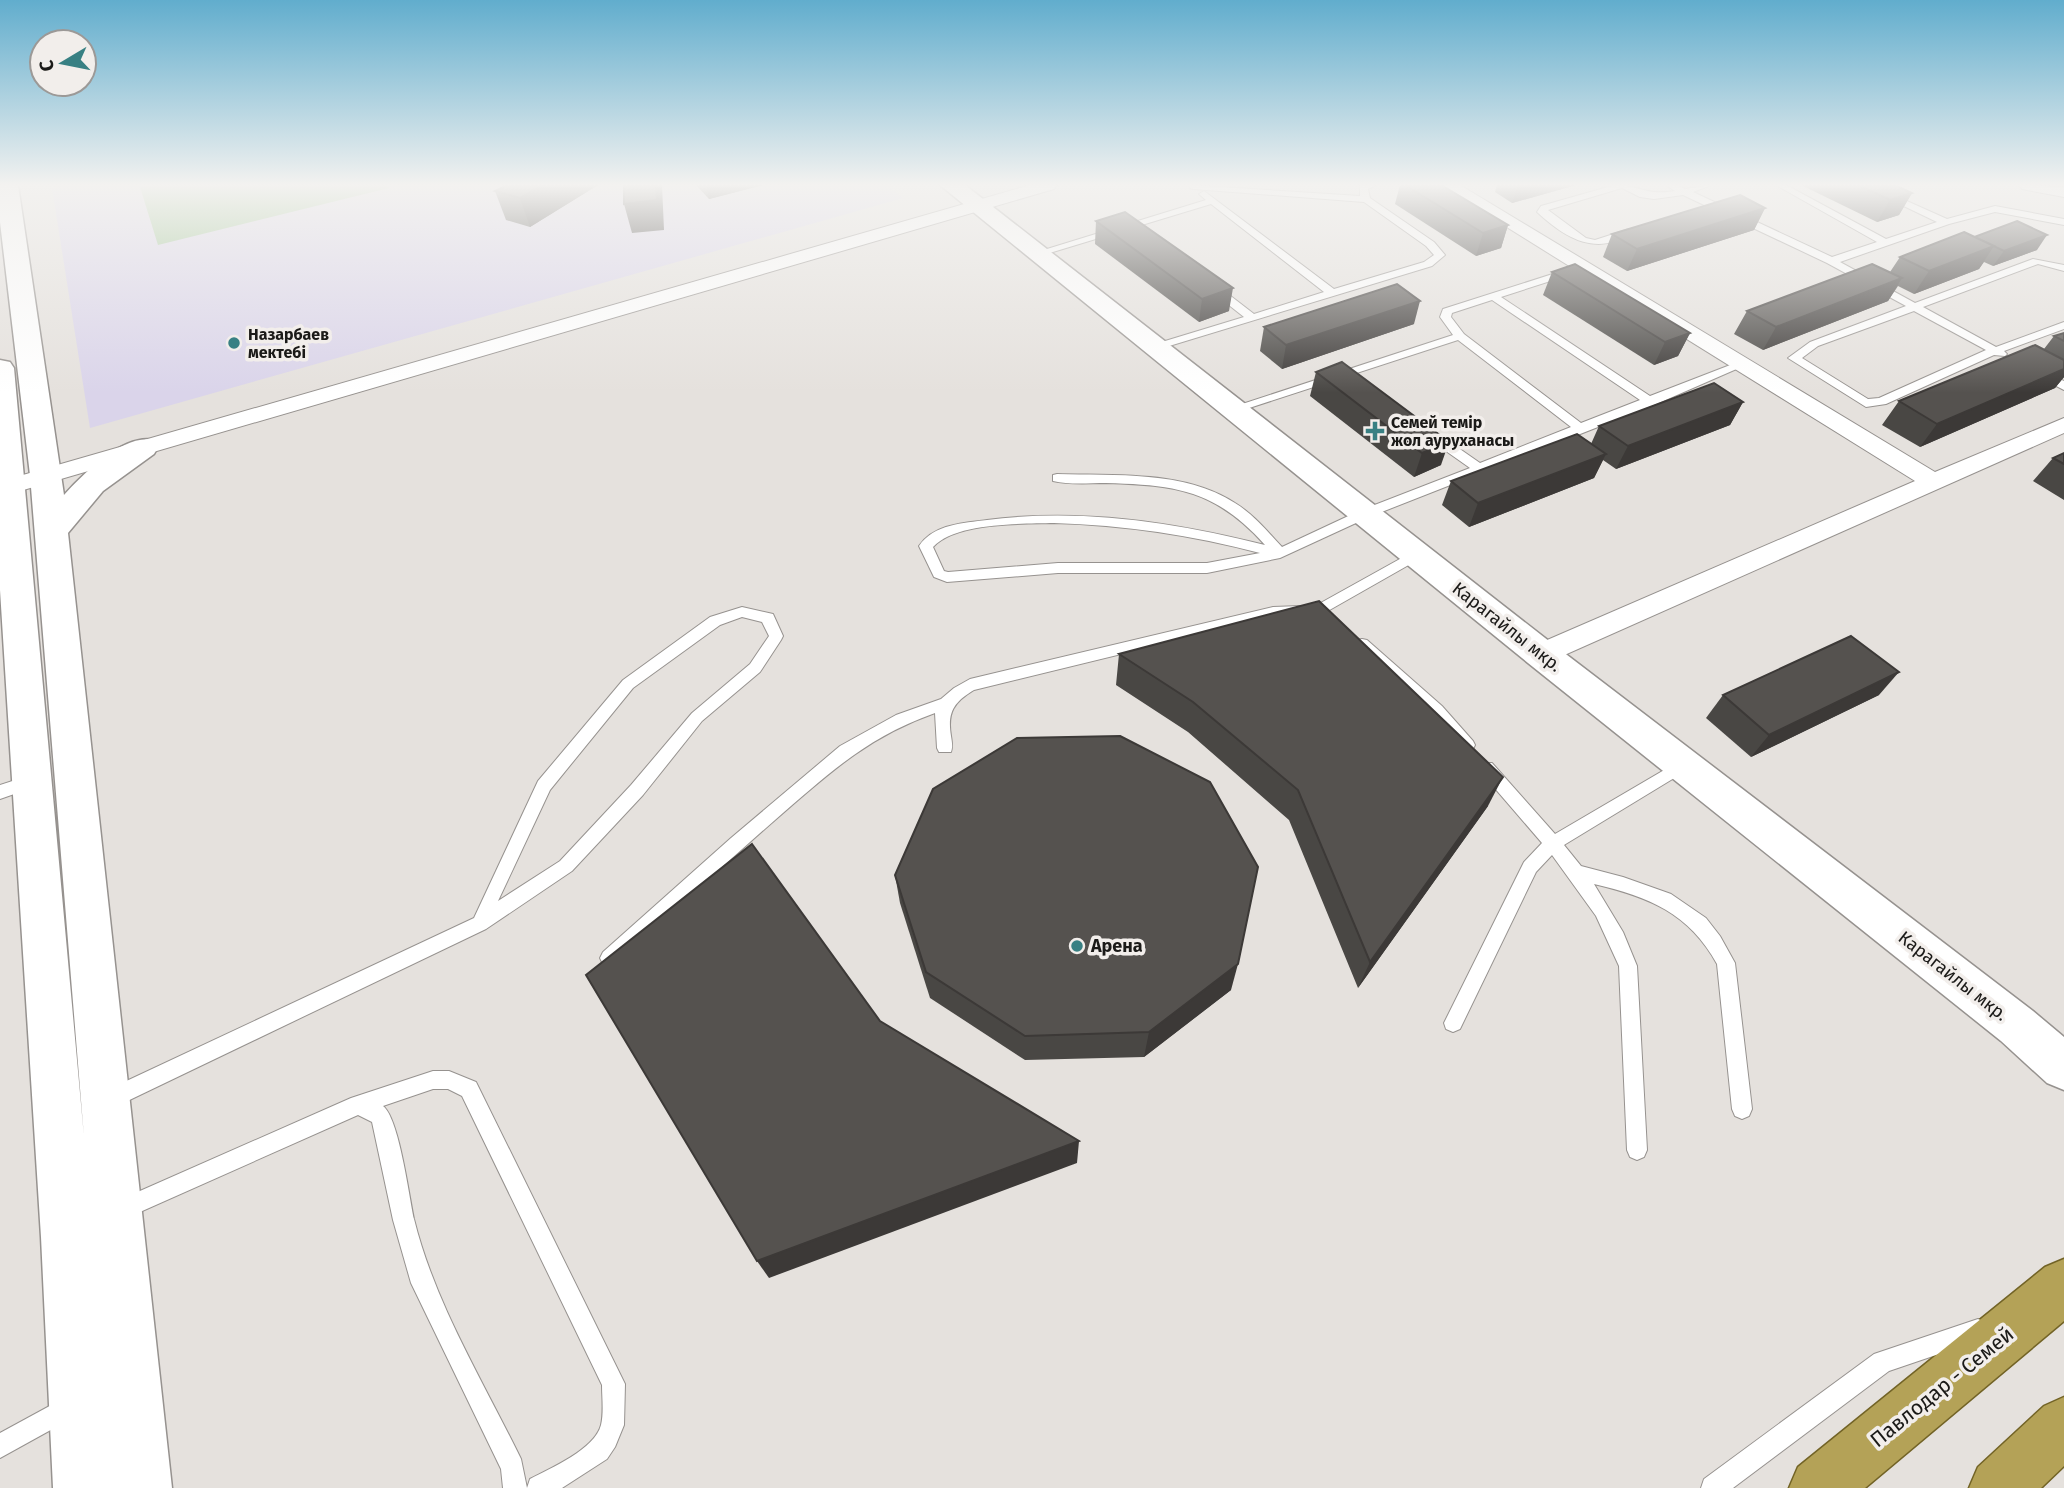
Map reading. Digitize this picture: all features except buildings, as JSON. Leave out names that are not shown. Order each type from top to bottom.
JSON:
[{"type":"highway","name":"Павлодар - Семей","points":[[1819,1488],[2049,1299]]},
{"type":"highway","points":[[1998,1488],[2064,1426]]},
{"type":"street","points":[[16,254],[22,475],[15,787],[82,1112],[116,1212],[142,1488]]},
{"type":"street","points":[[22,475],[765,254]]},
{"type":"street","points":[[22,475],[143,447],[771,254]]},
{"type":"street","name":"Карагайлы мкр.","points":[[1041,254],[1541,654],[2017,1026],[2064,1067]]},
{"type":"street","points":[[1563,254],[1935,483]]},
{"type":"street","points":[[0,368],[22,475],[51,533],[82,1112],[66,1237],[83,1488]]},
{"type":"street","points":[[1541,654],[2064,425]]},
{"type":"street","points":[[51,533],[75,500],[96,478],[143,447]]},
{"type":"lane","points":[[1282,254],[1332,293]]},
{"type":"lane","points":[[1156,347],[1428,264],[1439,254]]},
{"type":"lane","points":[[1818,254],[1911,307],[2018,362]]},
{"type":"lane","points":[[1831,261],[1851,254]]},
{"type":"lane","points":[[2064,268],[2037,261],[1814,344],[1794,358],[1866,403],[1882,401],[1994,351],[2064,325]]},
{"type":"lane","points":[[1562,274],[1445,313],[1447,322],[1460,336],[1581,429]]},
{"type":"lane","points":[[1208,283],[1252,317]]},
{"type":"lane","points":[[1494,296],[1650,402]]},
{"type":"lane","points":[[1233,409],[1347,377],[1460,336]]},
{"type":"lane","points":[[1280,553],[1214,536],[1104,521],[993,523],[949,530],[933,537],[926,546],[939,574],[947,576],[1058,568],[1207,568],[1280,553],[1364,514],[1742,364]]},
{"type":"lane","points":[[2029,368],[2064,386]]},
{"type":"lane","points":[[1416,424],[1480,469]]},
{"type":"lane","points":[[1056,478],[1151,482],[1188,488],[1225,501],[1249,520],[1280,553]]},
{"type":"lane","points":[[602,964],[846,750],[901,719],[944,704],[954,694],[970,685],[1273,612],[1321,615],[1416,555]]},
{"type":"lane","points":[[82,1112],[480,923],[566,866],[637,790],[697,717],[755,667],[776,636],[768,618],[742,612],[715,621],[628,684],[544,786],[480,923]]},
{"type":"lane","points":[[1347,633],[1385,662],[1437,710],[1578,873],[1609,922],[1628,966],[1637,1150]]},
{"type":"lane","points":[[944,704],[941,723],[945,748]]},
{"type":"lane","points":[[1453,1023],[1530,867],[1552,844],[1683,765]]},
{"type":"lane","points":[[1578,873],[1657,894],[1699,923],[1716,942],[1726,962],[1742,1109]]},
{"type":"lane","points":[[66,1237],[116,1212],[358,1105],[433,1080],[449,1080],[468,1089],[613,1384],[615,1402],[610,1435],[600,1451],[539,1488]]},
{"type":"lane","points":[[358,1105],[379,1115],[384,1125],[404,1220],[422,1283],[513,1467],[515,1488]]},
{"type":"lane","points":[[1713,1488],[1882,1362],[2049,1299]]},
{"type":"lane","points":[[0,1446],[76,1403]]},
{"type":"shaded area","points":[[63,254],[703,254],[90,428]]},
{"type":"place","name":"Назарбаев мектебі","points":[[234,343]]},
{"type":"place","name":"Семей темір жол ауруханасы","points":[[1375,431]]},
{"type":"place","name":"Арена","points":[[1077,946]]}]
